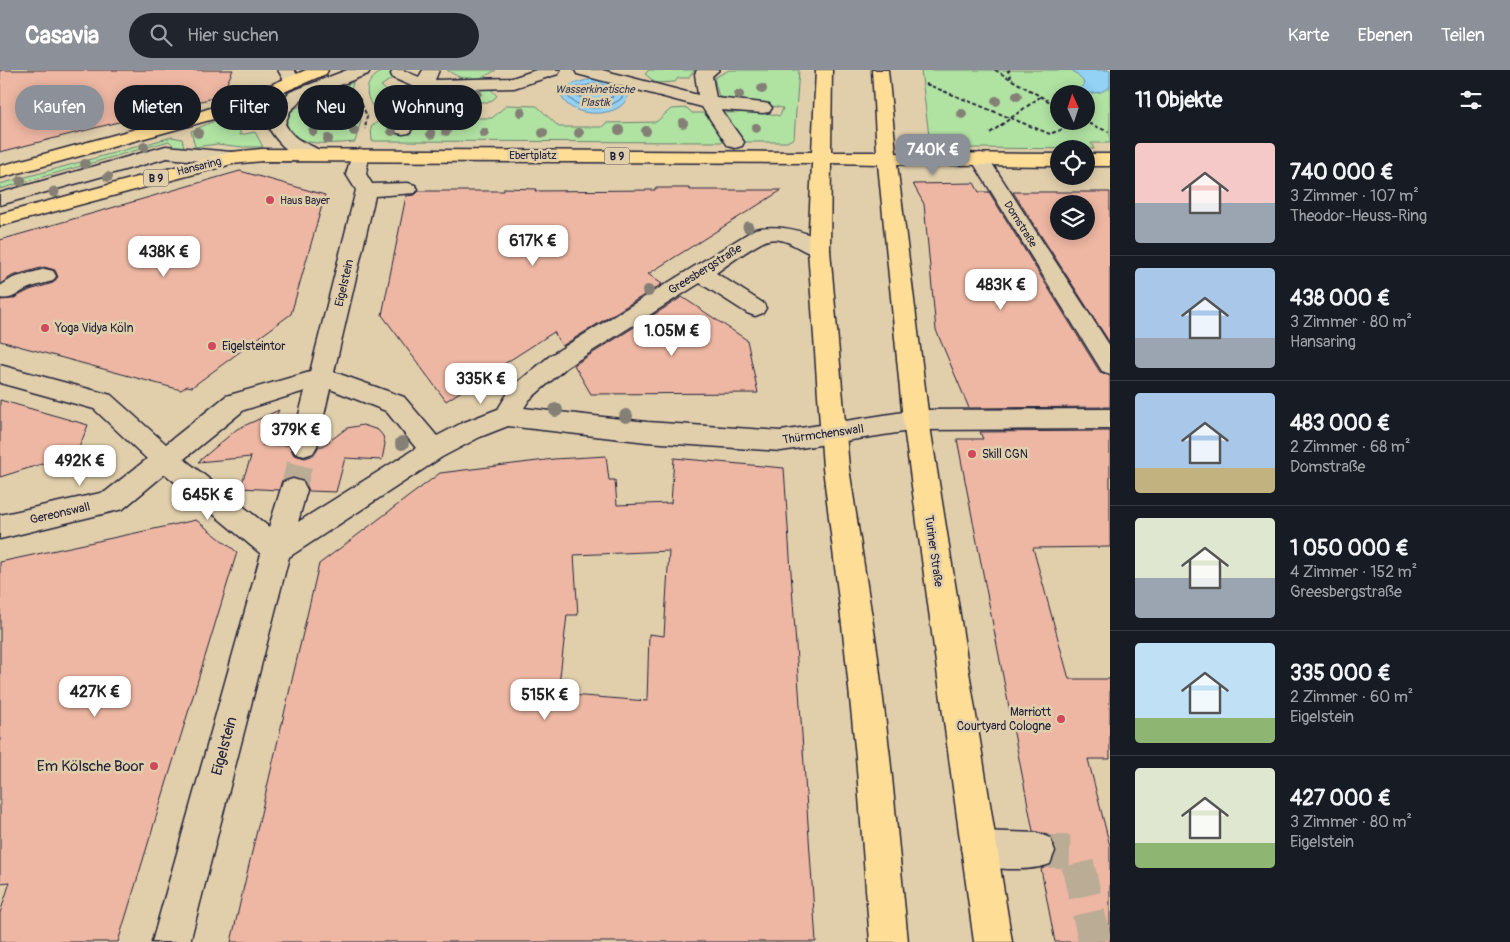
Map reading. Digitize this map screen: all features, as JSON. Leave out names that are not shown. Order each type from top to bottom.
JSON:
[{"type":"main road","points":[[0,172],[204,116],[238,105],[290,76],[320,70]]},
{"type":"main road","points":[[824,70],[819,250],[836,468],[861,650],[873,756],[889,942]]},
{"type":"main road","points":[[880,70],[887,158],[1050,160]]},
{"type":"main road","name":"Ebertplatz","points":[[314,154],[822,157]]},
{"type":"main road","name":"Hansaring","points":[[0,220],[232,158],[314,154]]},
{"type":"main road","name":"B 9","points":[[822,157],[887,158]]},
{"type":"main road","name":"Turiner Straße","points":[[887,158],[916,420],[993,942]]},
{"type":"main road","points":[[1095,160],[1110,160]]},
{"type":"street","name":"Ebertplatz","points":[[314,154],[296,148],[283,138],[276,124],[282,109],[296,96],[362,70]]},
{"type":"street","points":[[404,72],[428,77],[514,83],[552,70]]},
{"type":"street","points":[[582,70],[708,103],[763,108]]},
{"type":"street","points":[[710,70],[703,74],[708,103],[735,142]]},
{"type":"street","points":[[0,199],[166,152],[232,158]]},
{"type":"street","points":[[360,155],[356,174],[377,188],[408,189]]},
{"type":"street","name":"Domstraße","points":[[980,159],[1110,365]]},
{"type":"street","name":"Eigelstein","points":[[304,446],[377,188]]},
{"type":"street","name":"Greesbergstraße","points":[[507,416],[520,394],[559,361],[762,234],[778,232],[797,236],[819,250]]},
{"type":"street","points":[[699,272],[755,308]]},
{"type":"street","points":[[6,292],[21,283],[45,276]]},
{"type":"street","points":[[0,374],[102,402],[165,459],[277,550],[433,450],[471,430],[507,416]]},
{"type":"street","points":[[165,459],[236,403],[322,377],[396,404],[433,450]]},
{"type":"street","name":"Thürmchenswall","points":[[507,416],[648,432],[782,441],[916,420],[1110,420]]},
{"type":"street","name":"Gereonswall","points":[[0,527],[113,501],[165,459]]},
{"type":"street","name":"Eigelstein","points":[[171,942],[293,490]]},
{"type":"street","points":[[979,849],[1037,851]]},
{"type":"path","points":[[995,70],[1050,103]]},
{"type":"path","points":[[1010,70],[1008,71],[1010,78],[1019,85]]},
{"type":"path","points":[[926,84],[1050,134]]},
{"type":"path","points":[[1011,118],[1040,97]]},
{"type":"path","points":[[360,155],[367,116],[364,109]]},
{"type":"path","points":[[1095,126],[1110,133]]},
{"type":"green space","points":[[384,70],[404,70],[382,85],[374,85],[374,108],[369,100],[368,85],[378,73]]},
{"type":"green space","points":[[447,70],[496,70],[477,79],[466,79]]},
{"type":"green space","points":[[649,70],[695,70],[688,78],[678,78],[675,82],[656,83],[645,74]]},
{"type":"green space","points":[[729,70],[799,70],[794,138],[787,142],[742,142],[722,113],[762,112],[780,116],[783,108],[719,97],[714,78]]},
{"type":"green space","points":[[921,70],[1110,70],[1110,143],[1095,143],[1095,140],[1050,140],[1050,149],[967,148],[930,145]]},
{"type":"green space","points":[[482,87],[489,87],[497,96],[490,102],[482,102]]},
{"type":"green space","points":[[507,105],[537,106],[559,127],[602,127],[606,123],[656,122],[671,109],[687,108],[692,113],[704,113],[726,142],[372,141],[371,127],[374,125],[374,130],[482,130],[482,118],[492,118]]},
{"type":"green space","points":[[298,107],[298,130],[358,130],[355,142],[316,143],[297,138],[288,127],[288,116]]},
{"type":"green space","points":[[211,122],[211,130],[240,130],[240,135],[255,132],[263,147],[217,144],[195,147],[191,131],[201,130],[201,127]]},
{"type":"green space","points":[[172,137],[182,139],[184,147],[170,148],[173,145],[169,141],[0,189],[0,184]]},
{"type":"water","points":[[1072,70],[1110,70],[1110,87],[1101,92],[1095,93],[1095,85],[1084,85],[1083,81]]},
{"type":"water","name":"Wasserkinetische Plastik","points":[[595,79],[610,81],[622,88],[628,96],[624,103],[618,108],[609,111],[590,113],[572,108],[566,103],[562,97],[562,92],[566,88],[577,83]]},
{"type":"building","points":[[0,70],[233,70],[226,85],[211,85],[211,99],[201,101],[201,85],[114,85],[114,123],[104,126],[104,85],[15,85],[15,130],[87,130],[0,152]]},
{"type":"building","points":[[240,171],[325,195],[291,314],[192,387],[187,386],[181,390],[0,341],[0,300],[12,299],[30,290],[53,283],[58,277],[55,270],[44,267],[12,276],[0,284],[0,240]]},
{"type":"building","points":[[974,183],[979,192],[989,192],[1100,372],[1110,376],[1110,407],[969,408],[936,330],[924,204],[913,184]]},
{"type":"building","points":[[504,188],[536,189],[535,191],[655,190],[655,188],[782,190],[648,274],[662,284],[562,346],[554,332],[446,401],[382,315],[406,196],[415,195],[419,191],[504,191]]},
{"type":"building","points":[[1013,192],[1110,192],[1110,343]]},
{"type":"building","points":[[682,297],[747,340],[758,393],[591,394],[574,365]]},
{"type":"building","points":[[0,400],[88,425],[77,453],[0,477]]},
{"type":"building","points":[[279,410],[262,445],[289,445],[294,455],[305,458],[314,455],[319,446],[323,446],[347,428],[363,425],[378,430],[383,436],[385,444],[382,460],[345,458],[336,492],[309,491],[305,481],[294,477],[282,480],[279,490],[240,488],[251,457],[198,462],[237,429]]},
{"type":"building","name":"Marriott Courtyard Cologne","points":[[1110,431],[1110,547],[1033,548],[1069,679],[1110,679],[1110,759],[1088,759],[1110,846],[1110,942],[1055,942],[1041,869],[1052,865],[1057,850],[1051,836],[1033,831],[957,439],[983,439],[980,432]]},
{"type":"building","points":[[606,456],[609,480],[615,480],[617,505],[671,503],[674,458],[784,468],[816,942],[231,942],[319,564],[440,473],[554,459]],"holes":[[[669,551],[664,636],[649,634],[647,701],[558,694],[567,615],[578,615],[574,555]]]},
{"type":"building","points":[[196,520],[237,552],[118,942],[0,942],[0,913],[10,882],[0,883],[0,562]]},
{"type":"tunnel","points":[[293,490],[304,446]]},
{"type":"tunnel","points":[[1037,851],[1075,852],[1095,942]]},
{"type":"place","name":"Haus Bayer","points":[[270,200]]},
{"type":"place","name":"Yoga Vidya Köln","points":[[45,328]]},
{"type":"place","name":"Eigelsteintor","points":[[212,346]]},
{"type":"place","name":"Skill CGN","points":[[972,454]]},
{"type":"place","name":"Marriott Courtyard Cologne","points":[[1061,719]]},
{"type":"place","name":"Em Kölsche Boor","points":[[154,766]]}]
